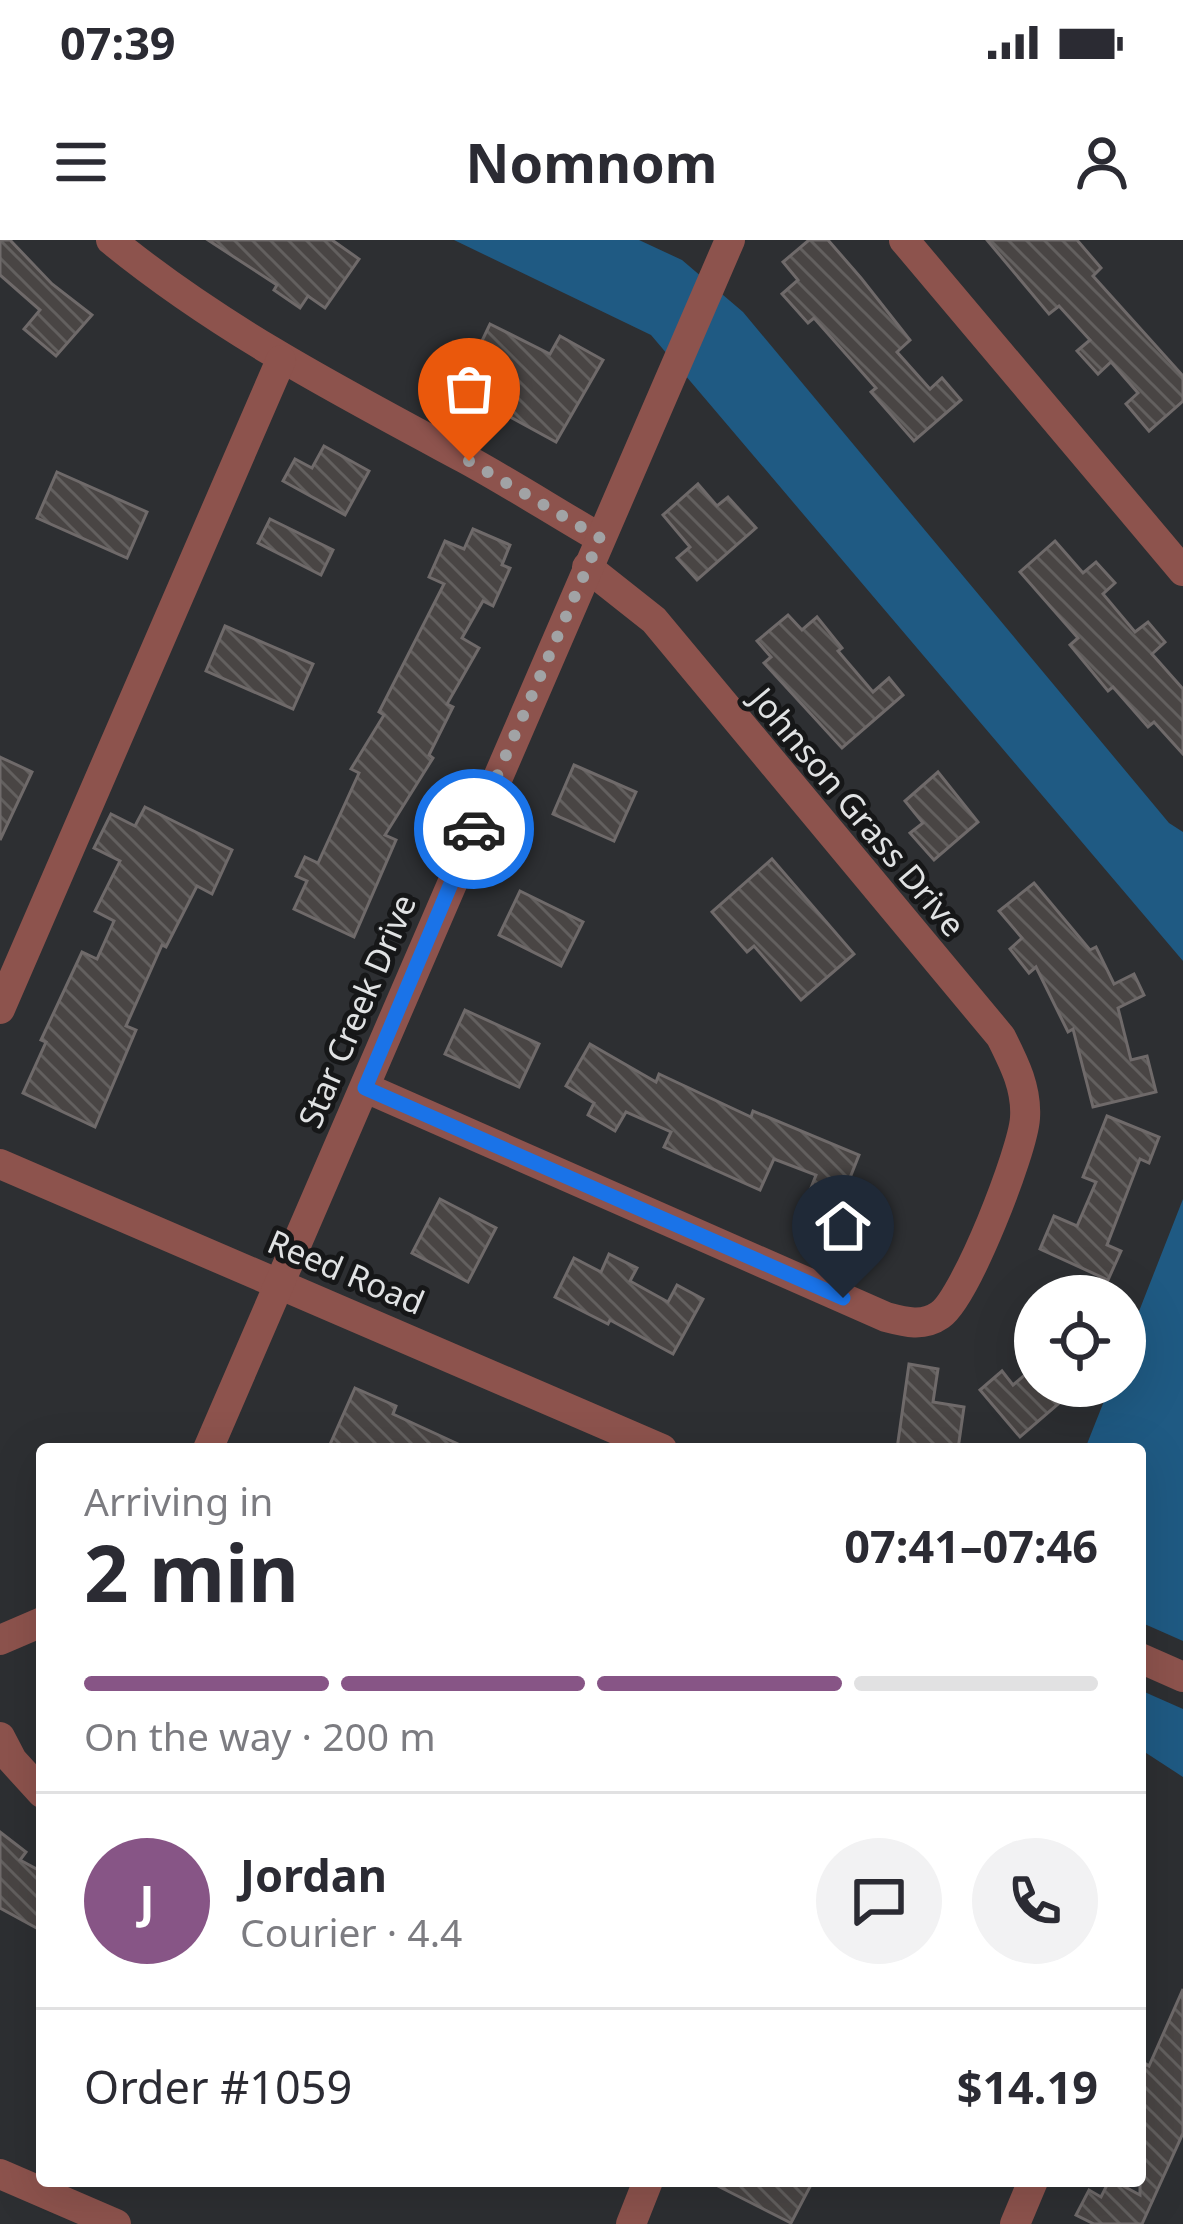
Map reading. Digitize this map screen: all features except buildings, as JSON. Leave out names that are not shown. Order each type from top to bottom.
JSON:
[{"type":"street","points":[[111,240],[169,288],[281,360],[600,538]]},
{"type":"street","name":"Star Creek Drive","points":[[211,1443],[730,240]]},
{"type":"street","points":[[904,240],[1183,571]]},
{"type":"street","points":[[0,1009],[14,942],[281,360]]},
{"type":"street","name":"Johnson Grass Drive","points":[[365,1088],[886,1317],[911,1323],[939,1316],[962,1290],[1023,1131],[1021,1082],[1001,1037],[654,620],[587,567]]},
{"type":"street","name":"Reed Road","points":[[0,1164],[648,1443]]},
{"type":"street","points":[[0,1640],[36,1625]]},
{"type":"street","points":[[1146,1661],[1183,1677]]},
{"type":"street","points":[[0,1737],[12,1760],[36,1786]]},
{"type":"street","points":[[0,2174],[79,2217],[116,2224]]},
{"type":"street","points":[[631,2224],[646,2187]]},
{"type":"street","points":[[1015,2224],[1030,2187]]},
{"type":"shaded area","points":[[454,240],[639,240],[682,260],[743,312],[1169,823],[1183,832],[1183,961],[651,335]]},
{"type":"shaded area","points":[[1183,1199],[1183,1641],[1146,1625],[1146,1443],[1087,1443],[1102,1407],[1146,1407],[1146,1293]]},
{"type":"shaded area","points":[[1146,1693],[1183,1709],[1183,1777],[1146,1753]]},
{"type":"way so far","points":[[469,461],[600,538],[474,829]]},
{"type":"route","points":[[474,829],[365,1088],[843,1298]]}]
